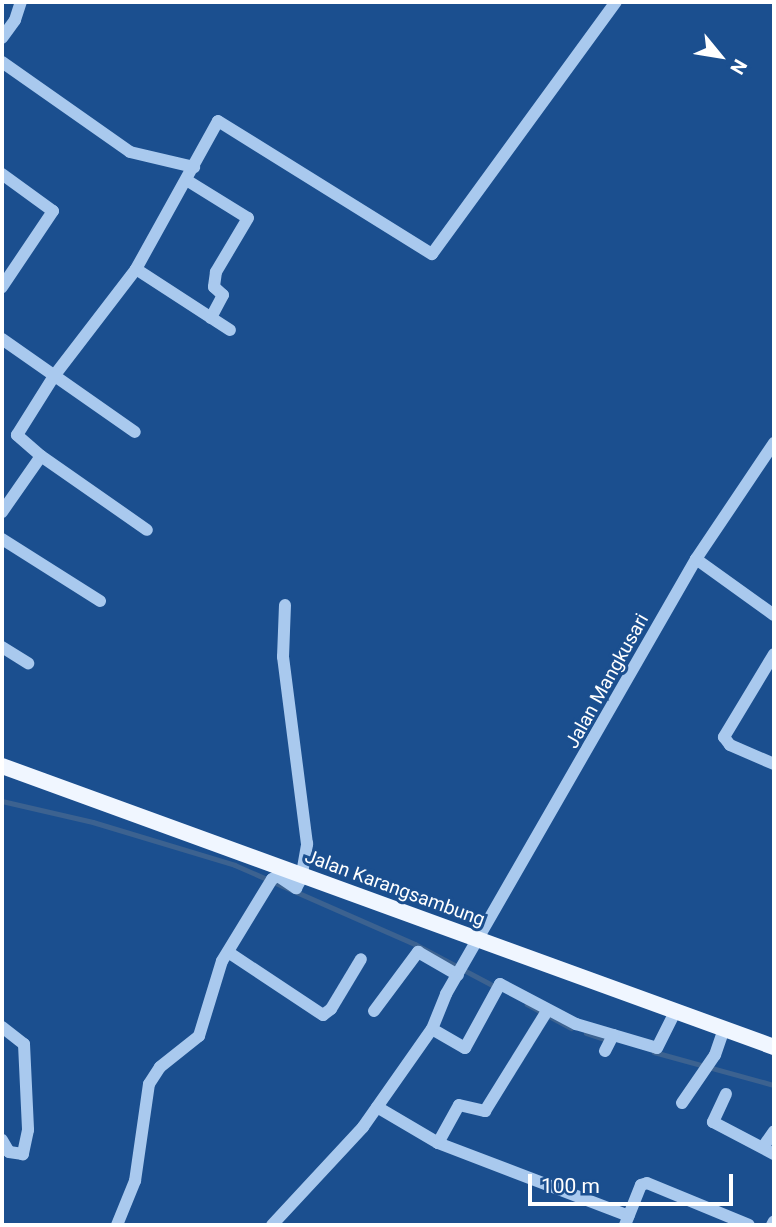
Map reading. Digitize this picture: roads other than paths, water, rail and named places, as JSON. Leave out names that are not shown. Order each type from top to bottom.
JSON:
[{"type":"main road","name":"Jalan Karangsambung","points":[[2,766],[774,1047]]},
{"type":"street","points":[[2,38],[15,20],[21,2]]},
{"type":"street","points":[[147,530],[16,438],[54,376],[136,268],[188,181],[213,124],[220,122],[432,254],[616,2]]},
{"type":"street","points":[[2,62],[130,152],[194,167]]},
{"type":"street","points":[[2,174],[53,211],[2,286]]},
{"type":"street","points":[[188,181],[248,218],[216,272],[214,287],[223,295],[211,318]]},
{"type":"street","points":[[136,268],[230,330]]},
{"type":"street","points":[[2,339],[135,432]]},
{"type":"street","name":"Jalan Mangkusari","points":[[272,1225],[377,1107],[432,1029],[477,940],[696,559],[774,443]]},
{"type":"street","points":[[2,512],[41,456]]},
{"type":"street","points":[[2,539],[100,601]]},
{"type":"street","points":[[696,559],[774,615]]},
{"type":"street","points":[[117,1225],[135,1181],[149,1084],[160,1067],[199,1036],[203,1014],[228,952],[269,884],[278,876],[296,888],[301,877],[307,844],[283,657],[285,605]]},
{"type":"street","points":[[2,647],[28,663]]},
{"type":"street","points":[[774,654],[724,737],[730,744],[774,764]]},
{"type":"street","points":[[228,952],[323,1015],[331,1009],[361,959]]},
{"type":"street","points":[[374,1011],[418,952],[461,970]]},
{"type":"street","points":[[432,1029],[465,1048],[500,984],[547,1011],[612,1037],[659,1049],[675,1012]]},
{"type":"street","points":[[438,1143],[459,1105],[485,1111],[547,1011]]},
{"type":"street","points":[[2,1027],[24,1044],[28,1130],[23,1154],[9,1152],[2,1140]]},
{"type":"street","points":[[682,1103],[715,1055],[724,1029]]},
{"type":"street","points":[[605,1051],[612,1037]]},
{"type":"street","points":[[726,1094],[712,1121],[769,1150],[774,1130]]},
{"type":"street","points":[[377,1107],[438,1143],[627,1220],[641,1185],[647,1183],[749,1225]]},
{"type":"waterway","points":[[2,801],[93,822],[235,865],[415,944],[498,988]]},
{"type":"waterway","points":[[527,1004],[571,1028]]},
{"type":"waterway","points":[[586,1033],[608,1040]]},
{"type":"waterway","points":[[654,1052],[774,1085]]}]
